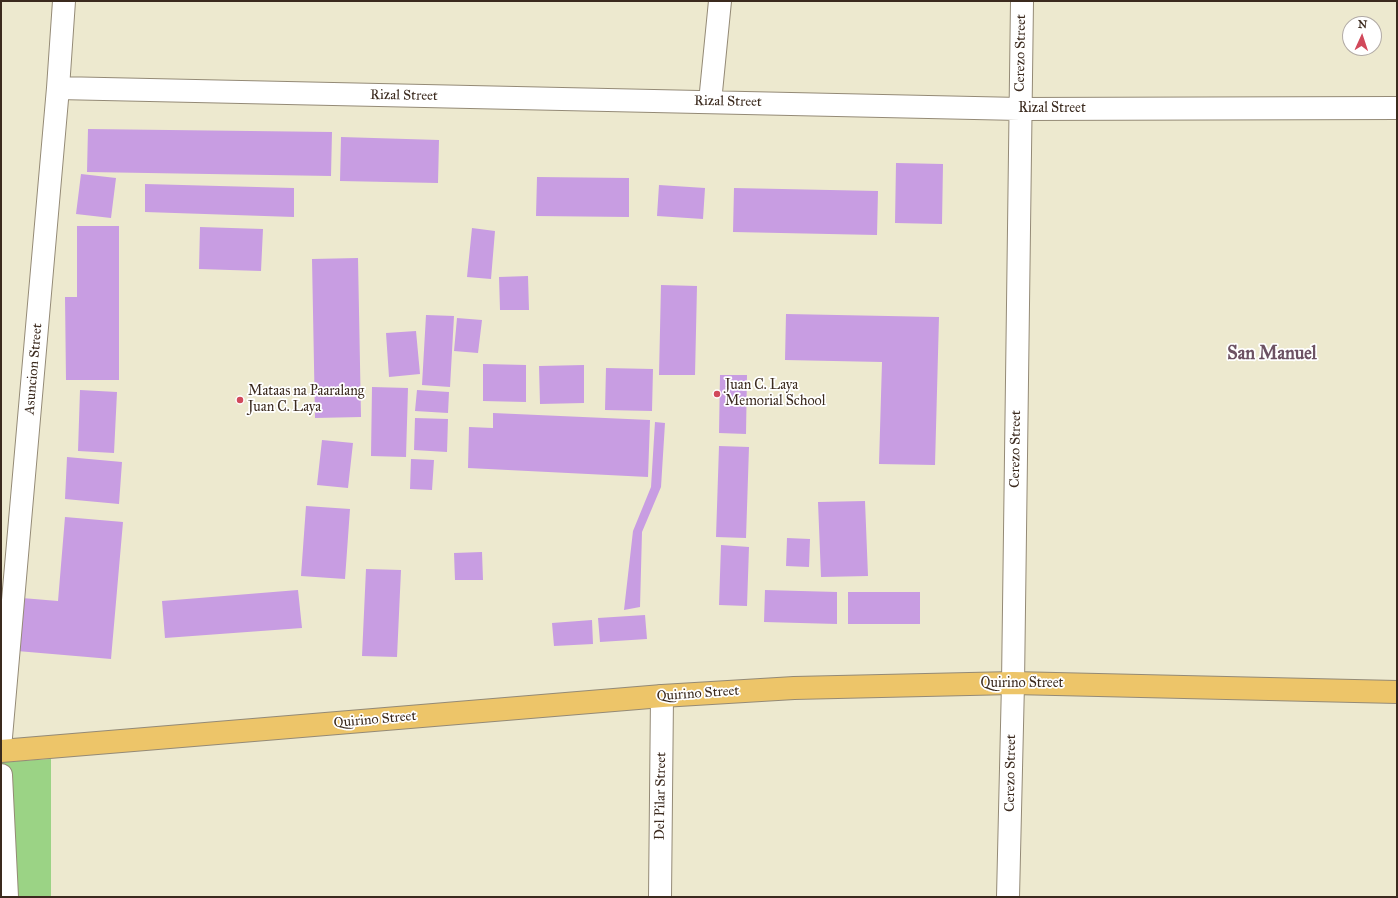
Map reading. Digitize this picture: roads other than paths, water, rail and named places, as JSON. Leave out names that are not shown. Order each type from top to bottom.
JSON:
[{"type":"main road","name":"Quirino Street","points":[[1,751],[662,696],[794,688],[1013,683],[1397,692]]},
{"type":"street","name":"Asuncion Street","points":[[1,737],[58,88],[64,1]]},
{"type":"street","points":[[710,102],[720,1]]},
{"type":"street","name":"Cerezo Street","points":[[1008,897],[1013,683],[1022,1]]},
{"type":"street","name":"Rizal Street","points":[[58,88],[1020,109],[1397,108]]},
{"type":"street","name":"Del Pilar Street","points":[[660,897],[662,696]]},
{"type":"street","points":[[1,775],[7,897]]},
{"type":"place","name":"Juan C. Laya Memorial School","points":[[717,394]]},
{"type":"place","name":"Mataas na Paaralang Juan C. Laya","points":[[240,400]]},
{"type":"district","name":"San Manuel","points":[[1272,355]]}]
